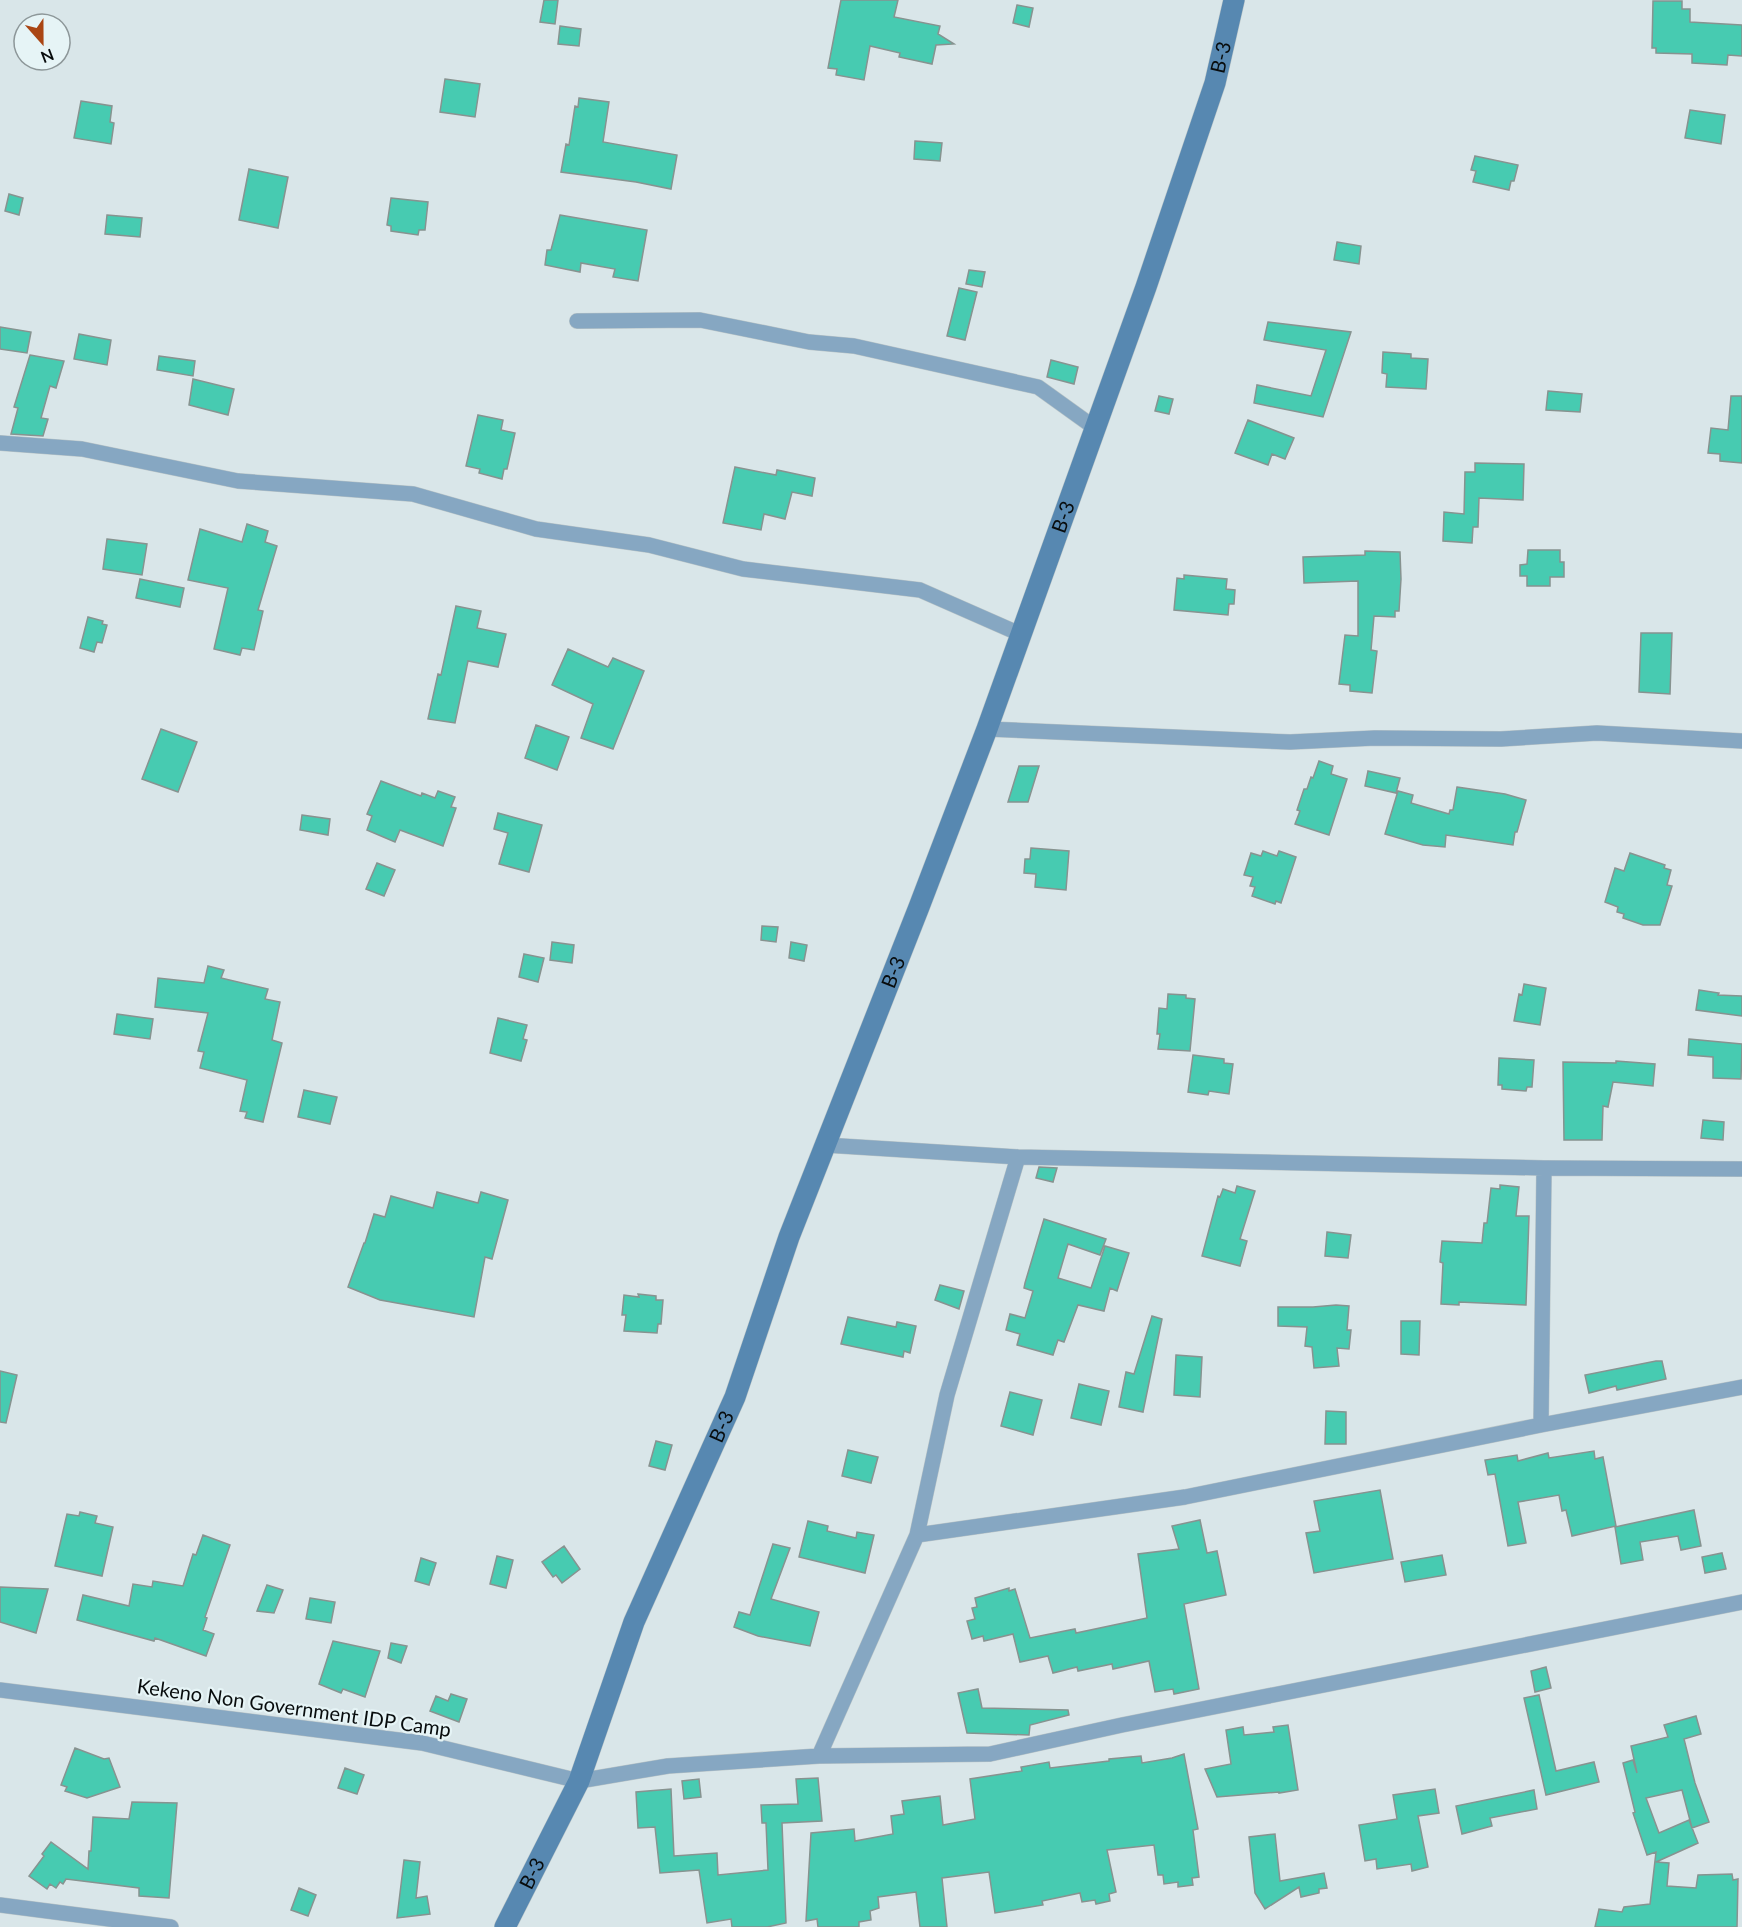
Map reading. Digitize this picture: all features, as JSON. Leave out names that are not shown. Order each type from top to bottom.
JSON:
[{"type":"main road","name":"B-3","points":[[506,1927],[579,1781],[634,1622],[735,1396],[789,1237],[987,729],[1215,83],[1234,0]]},
{"type":"street","points":[[577,321],[700,321],[809,342],[854,346],[1038,387],[1095,428]]},
{"type":"street","points":[[0,443],[82,449],[238,481],[413,494],[536,529],[649,545],[743,569],[920,590],[1020,634]]},
{"type":"street","points":[[987,729],[1290,742],[1375,738],[1501,739],[1597,733],[1742,741]]},
{"type":"street","points":[[825,1145],[1018,1157],[1545,1168],[1742,1169]]},
{"type":"street","points":[[819,1756],[917,1535],[947,1395],[1018,1157]]},
{"type":"street","points":[[1541,1425],[1545,1168]]},
{"type":"street","points":[[917,1535],[1185,1497],[1742,1387]]},
{"type":"street","points":[[579,1781],[668,1766],[819,1756],[990,1754],[1134,1723],[1742,1602]]},
{"type":"street","name":"Kekeno Non Government IDP Camp","points":[[0,1690],[422,1743],[579,1781]]},
{"type":"street","points":[[0,1905],[171,1927]]},
{"type":"building","points":[[544,0],[558,0],[555,24],[540,22]]},
{"type":"building","points":[[841,0],[898,0],[894,17],[940,26],[938,34],[954,44],[936,45],[932,64],[899,57],[900,53],[870,46],[864,80],[836,75],[837,69],[828,68]]},
{"type":"building","points":[[1653,1],[1682,1],[1682,9],[1690,9],[1690,22],[1742,25],[1742,56],[1728,55],[1727,65],[1692,63],[1692,54],[1656,53],[1656,48],[1652,48]]},
{"type":"building","points":[[1017,5],[1033,8],[1029,27],[1013,23]]},
{"type":"building","points":[[560,26],[581,29],[579,46],[558,44]]},
{"type":"building","points":[[445,79],[480,84],[475,117],[440,112]]},
{"type":"building","points":[[579,98],[609,102],[603,142],[677,155],[671,189],[561,172],[566,144],[569,145],[575,106],[578,107]]},
{"type":"building","points":[[81,101],[112,106],[110,122],[114,123],[111,144],[74,138]]},
{"type":"building","points":[[1690,110],[1725,115],[1721,144],[1685,138]]},
{"type":"building","points":[[915,141],[942,143],[940,161],[914,159]]},
{"type":"building","points":[[1475,156],[1518,165],[1509,190],[1473,182],[1476,171],[1471,170]]},
{"type":"building","points":[[249,169],[288,177],[278,228],[239,220]]},
{"type":"building","points":[[9,194],[23,198],[19,215],[5,211]]},
{"type":"building","points":[[391,198],[428,202],[425,230],[419,230],[418,235],[391,231],[391,226],[387,225]]},
{"type":"building","points":[[107,215],[142,218],[140,237],[105,234]]},
{"type":"building","points":[[560,215],[647,230],[638,281],[613,277],[615,269],[581,263],[580,272],[545,265],[547,250],[551,250]]},
{"type":"building","points":[[1337,242],[1361,246],[1359,264],[1334,260]]},
{"type":"building","points":[[969,270],[985,272],[982,287],[966,284]]},
{"type":"building","points":[[959,288],[977,292],[965,340],[947,336]]},
{"type":"building","points":[[1268,322],[1351,332],[1323,417],[1254,403],[1257,385],[1311,396],[1326,350],[1264,340]]},
{"type":"building","points":[[0,327],[31,332],[27,353],[0,349]]},
{"type":"building","points":[[79,334],[111,340],[107,365],[74,359]]},
{"type":"building","points":[[1383,352],[1411,354],[1411,358],[1428,359],[1426,389],[1386,387],[1387,374],[1382,373]]},
{"type":"building","points":[[30,355],[64,361],[56,388],[50,386],[41,418],[48,419],[43,436],[11,434],[18,408],[14,407]]},
{"type":"building","points":[[159,356],[195,361],[193,376],[157,370]]},
{"type":"building","points":[[1051,360],[1078,367],[1074,384],[1047,377]]},
{"type":"building","points":[[193,379],[234,389],[228,415],[189,405]]},
{"type":"building","points":[[1548,391],[1582,394],[1580,412],[1546,410]]},
{"type":"building","points":[[1159,396],[1173,399],[1169,414],[1155,411]]},
{"type":"building","points":[[1731,396],[1742,396],[1742,463],[1720,461],[1720,454],[1708,453],[1711,428],[1728,430]]},
{"type":"building","points":[[478,415],[503,420],[501,430],[515,433],[507,469],[504,469],[502,479],[479,473],[480,469],[466,466]]},
{"type":"building","points":[[1248,420],[1294,438],[1285,459],[1272,454],[1268,465],[1235,453]]},
{"type":"building","points":[[1475,463],[1524,464],[1523,500],[1479,498],[1478,527],[1473,527],[1472,543],[1443,541],[1444,512],[1464,514],[1465,472],[1475,472]]},
{"type":"building","points":[[735,467],[776,475],[777,470],[815,478],[812,496],[792,492],[785,519],[764,514],[761,530],[723,523]]},
{"type":"building","points":[[247,524],[268,531],[265,542],[277,546],[258,610],[263,611],[254,650],[242,648],[240,655],[214,649],[228,588],[188,580],[200,529],[242,542]]},
{"type":"building","points":[[107,539],[147,544],[142,575],[103,569]]},
{"type":"building","points":[[1528,550],[1560,550],[1560,562],[1564,562],[1564,577],[1550,577],[1550,586],[1527,586],[1527,576],[1520,576],[1520,565],[1527,564]]},
{"type":"building","points":[[1365,551],[1400,552],[1399,611],[1395,611],[1395,617],[1374,616],[1371,650],[1377,651],[1372,693],[1350,691],[1350,685],[1339,684],[1345,635],[1358,636],[1358,581],[1304,583],[1303,557],[1365,555]]},
{"type":"building","points":[[1184,575],[1227,579],[1226,589],[1235,590],[1234,604],[1229,604],[1228,615],[1174,610],[1177,578],[1184,579]]},
{"type":"building","points":[[140,579],[184,588],[180,607],[136,598]]},
{"type":"building","points":[[456,606],[481,611],[477,628],[506,634],[498,667],[468,661],[455,723],[428,719],[438,674],[441,675]]},
{"type":"building","points":[[88,617],[103,621],[102,624],[107,625],[102,643],[97,642],[94,652],[80,648]]},
{"type":"building","points":[[1641,633],[1672,633],[1670,694],[1639,692]]},
{"type":"building","points":[[568,649],[608,667],[613,658],[644,671],[613,749],[581,738],[593,704],[552,685]]},
{"type":"building","points":[[536,725],[569,737],[557,770],[525,758]]},
{"type":"building","points":[[161,729],[197,742],[178,792],[142,779]]},
{"type":"building","points":[[1319,761],[1333,766],[1331,774],[1347,779],[1329,835],[1295,824],[1304,789],[1307,789],[1311,777],[1313,778]]},
{"type":"building","points":[[1019,766],[1039,766],[1028,802],[1008,802]]},
{"type":"building","points":[[1368,771],[1400,778],[1396,793],[1365,786]]},
{"type":"building","points":[[381,781],[421,796],[422,793],[435,798],[438,791],[455,797],[451,807],[456,808],[443,846],[400,830],[395,842],[367,830],[372,816],[367,814]]},
{"type":"building","points":[[1457,787],[1505,794],[1526,800],[1513,845],[1446,835],[1445,847],[1423,845],[1385,834],[1398,791],[1413,795],[1411,803],[1449,814],[1450,810],[1453,810]]},
{"type":"building","points":[[498,813],[542,825],[529,872],[499,864],[508,833],[494,829]]},
{"type":"building","points":[[302,815],[330,819],[328,835],[300,830]]},
{"type":"building","points":[[1031,848],[1069,851],[1066,890],[1035,887],[1036,874],[1024,873],[1025,859],[1030,859]]},
{"type":"building","points":[[1263,851],[1277,856],[1279,851],[1296,857],[1281,903],[1276,901],[1275,904],[1252,896],[1255,887],[1250,886],[1253,877],[1244,875],[1251,853],[1261,856]]},
{"type":"building","points":[[1630,853],[1665,865],[1664,868],[1671,870],[1667,885],[1672,886],[1660,925],[1643,925],[1623,918],[1624,914],[1617,912],[1618,907],[1605,902],[1615,868],[1624,871]]},
{"type":"building","points":[[377,863],[395,870],[384,896],[366,889]]},
{"type":"building","points":[[762,926],[778,927],[776,942],[761,940]]},
{"type":"building","points":[[552,942],[574,945],[572,963],[550,960]]},
{"type":"building","points":[[791,942],[807,945],[804,961],[789,958]]},
{"type":"building","points":[[524,954],[544,958],[538,982],[519,977]]},
{"type":"building","points":[[208,966],[224,970],[221,978],[268,989],[265,999],[280,1002],[272,1040],[282,1043],[263,1122],[245,1118],[247,1112],[240,1111],[247,1080],[200,1068],[204,1052],[198,1051],[208,1013],[155,1007],[158,978],[204,983]]},
{"type":"building","points":[[1524,984],[1546,988],[1540,1025],[1514,1021],[1519,994],[1522,995]]},
{"type":"building","points":[[1699,990],[1719,993],[1718,995],[1742,996],[1742,1016],[1696,1010]]},
{"type":"building","points":[[1168,994],[1186,995],[1186,998],[1195,999],[1190,1051],[1158,1049],[1159,1008],[1167,1009]]},
{"type":"building","points":[[117,1014],[153,1019],[150,1039],[114,1034]]},
{"type":"building","points":[[498,1018],[527,1025],[523,1039],[527,1040],[521,1061],[490,1053]]},
{"type":"building","points":[[1689,1039],[1742,1044],[1741,1079],[1713,1078],[1713,1057],[1688,1055]]},
{"type":"building","points":[[1193,1055],[1224,1059],[1224,1063],[1233,1064],[1229,1094],[1209,1091],[1208,1095],[1188,1092]]},
{"type":"building","points":[[1499,1058],[1534,1060],[1532,1087],[1527,1087],[1526,1091],[1502,1089],[1502,1085],[1498,1085]]},
{"type":"building","points":[[1616,1061],[1655,1064],[1653,1086],[1613,1082],[1608,1107],[1603,1106],[1602,1140],[1564,1140],[1563,1062],[1616,1063]]},
{"type":"building","points":[[304,1090],[337,1097],[330,1124],[298,1117]]},
{"type":"building","points":[[1703,1120],[1724,1122],[1723,1140],[1701,1138]]},
{"type":"building","points":[[1039,1167],[1057,1168],[1053,1182],[1036,1178]]},
{"type":"building","points":[[1500,1185],[1519,1187],[1516,1216],[1529,1216],[1526,1305],[1459,1302],[1459,1305],[1441,1304],[1442,1241],[1482,1243],[1491,1188],[1500,1189]]},
{"type":"building","points":[[1237,1186],[1255,1191],[1240,1239],[1247,1241],[1240,1266],[1202,1256],[1218,1196],[1220,1197],[1223,1189],[1235,1193]]},
{"type":"building","points":[[437,1192],[478,1203],[481,1192],[508,1200],[492,1259],[485,1257],[474,1317],[380,1300],[348,1287],[374,1214],[385,1217],[391,1196],[433,1208]]},
{"type":"building","points":[[1044,1219],[1106,1239],[1100,1255],[1068,1244],[1058,1278],[1091,1288],[1105,1246],[1129,1253],[1117,1291],[1110,1288],[1104,1311],[1078,1305],[1064,1342],[1058,1340],[1053,1355],[1017,1345],[1020,1334],[1006,1330],[1010,1314],[1025,1318],[1033,1291],[1024,1288]]},
{"type":"building","points":[[1327,1232],[1351,1235],[1348,1258],[1325,1256]]},
{"type":"building","points":[[940,1285],[964,1291],[959,1309],[935,1300]]},
{"type":"building","points":[[638,1294],[656,1296],[656,1300],[663,1300],[661,1324],[658,1324],[657,1333],[624,1331],[626,1315],[622,1315],[624,1295],[639,1297]]},
{"type":"building","points":[[1349,1306],[1347,1330],[1351,1330],[1349,1349],[1337,1348],[1339,1366],[1314,1368],[1312,1347],[1305,1346],[1307,1327],[1278,1326],[1278,1307]]},
{"type":"building","points":[[1152,1316],[1162,1319],[1143,1412],[1119,1407],[1126,1372],[1134,1374]]},
{"type":"building","points":[[848,1317],[896,1327],[897,1322],[916,1326],[910,1353],[904,1351],[903,1357],[841,1344]]},
{"type":"building","points":[[1401,1321],[1420,1321],[1419,1355],[1401,1354]]},
{"type":"building","points":[[1176,1355],[1202,1357],[1200,1397],[1174,1395]]},
{"type":"building","points":[[1662,1361],[1666,1379],[1617,1390],[1616,1386],[1589,1393],[1585,1375]]},
{"type":"building","points":[[0,1371],[17,1375],[6,1423],[0,1422]]},
{"type":"building","points":[[1079,1384],[1109,1391],[1101,1425],[1071,1418]]},
{"type":"building","points":[[1010,1392],[1042,1400],[1033,1435],[1001,1426]]},
{"type":"building","points":[[1326,1411],[1346,1412],[1346,1444],[1325,1444]]},
{"type":"building","points":[[656,1441],[672,1445],[665,1470],[649,1466]]},
{"type":"building","points":[[848,1450],[878,1457],[871,1483],[842,1476]]},
{"type":"building","points":[[1594,1451],[1595,1459],[1603,1457],[1616,1526],[1572,1536],[1566,1510],[1562,1511],[1559,1495],[1518,1502],[1526,1543],[1508,1546],[1495,1474],[1488,1475],[1485,1460],[1517,1455],[1518,1461],[1548,1453],[1549,1458]]},
{"type":"building","points":[[1380,1490],[1393,1559],[1314,1573],[1306,1533],[1320,1531],[1314,1501]]},
{"type":"building","points":[[1694,1510],[1701,1546],[1681,1550],[1678,1536],[1640,1542],[1643,1560],[1621,1564],[1615,1527]]},
{"type":"building","points":[[80,1512],[97,1516],[95,1523],[113,1527],[102,1576],[55,1566],[67,1514],[79,1516]]},
{"type":"building","points":[[1200,1520],[1207,1553],[1217,1551],[1226,1595],[1184,1604],[1199,1689],[1174,1694],[1173,1689],[1155,1692],[1149,1661],[1113,1669],[1112,1664],[1078,1671],[1077,1667],[1053,1673],[1048,1656],[1020,1662],[1013,1634],[984,1641],[983,1636],[972,1639],[967,1621],[975,1619],[972,1608],[977,1607],[975,1598],[1009,1588],[1009,1591],[1015,1589],[1030,1638],[1075,1629],[1076,1633],[1147,1618],[1138,1554],[1179,1549],[1172,1526]]},
{"type":"building","points":[[808,1521],[828,1526],[827,1531],[856,1538],[857,1532],[874,1535],[865,1573],[799,1557]]},
{"type":"building","points":[[203,1535],[230,1545],[205,1617],[207,1618],[203,1630],[214,1634],[206,1656],[155,1638],[154,1641],[77,1620],[83,1595],[129,1606],[133,1584],[152,1587],[153,1581],[183,1586],[193,1554],[196,1555]]},
{"type":"building","points":[[773,1544],[790,1548],[771,1599],[819,1612],[810,1646],[758,1636],[734,1627],[739,1612],[750,1615]]},
{"type":"building","points":[[564,1546],[580,1569],[562,1583],[556,1575],[553,1577],[542,1562]]},
{"type":"building","points":[[1722,1553],[1726,1569],[1705,1573],[1702,1557]]},
{"type":"building","points":[[1442,1555],[1446,1575],[1405,1582],[1401,1562]]},
{"type":"building","points":[[497,1556],[513,1560],[506,1588],[490,1584]]},
{"type":"building","points":[[421,1558],[436,1563],[429,1585],[415,1581]]},
{"type":"building","points":[[267,1585],[283,1590],[274,1613],[257,1611]]},
{"type":"building","points":[[0,1587],[48,1589],[36,1633],[0,1622]]},
{"type":"building","points":[[310,1598],[335,1602],[331,1623],[306,1619]]},
{"type":"building","points":[[333,1641],[380,1651],[365,1697],[343,1689],[341,1693],[319,1684]]},
{"type":"building","points":[[391,1643],[407,1646],[401,1663],[388,1658]]},
{"type":"building","points":[[1546,1667],[1551,1688],[1535,1692],[1531,1671]]},
{"type":"building","points":[[978,1689],[982,1708],[1068,1710],[1069,1715],[1030,1725],[1029,1735],[967,1733],[958,1693]]},
{"type":"building","points":[[451,1694],[467,1699],[459,1722],[430,1711],[436,1696],[448,1701]]},
{"type":"building","points":[[1539,1695],[1556,1771],[1594,1762],[1599,1782],[1546,1795],[1524,1698]]},
{"type":"building","points":[[1696,1716],[1701,1734],[1684,1739],[1695,1783],[1709,1822],[1692,1828],[1698,1843],[1656,1862],[1669,1863],[1667,1886],[1696,1888],[1698,1875],[1732,1874],[1733,1880],[1738,1879],[1737,1927],[1595,1927],[1599,1909],[1622,1912],[1624,1907],[1650,1904],[1656,1852],[1647,1855],[1633,1813],[1635,1812],[1623,1763],[1633,1760],[1637,1773],[1631,1746],[1668,1737],[1664,1725]],"holes":[[[1682,1790],[1692,1827],[1689,1820],[1659,1833],[1646,1798]]]},
{"type":"building","points":[[1288,1725],[1298,1790],[1217,1797],[1205,1769],[1231,1764],[1226,1730],[1243,1727],[1244,1735],[1274,1732],[1273,1727]]},
{"type":"building","points":[[75,1748],[104,1759],[109,1758],[120,1787],[87,1798],[65,1791],[67,1787],[61,1785]]},
{"type":"building","points":[[1184,1754],[1198,1829],[1193,1830],[1199,1877],[1192,1878],[1193,1885],[1178,1887],[1178,1882],[1164,1884],[1163,1875],[1158,1875],[1154,1845],[1107,1850],[1116,1892],[1109,1894],[1110,1901],[1096,1904],[1095,1900],[1082,1902],[1080,1893],[1042,1901],[1043,1905],[995,1913],[989,1872],[942,1878],[947,1927],[920,1927],[916,1892],[878,1897],[879,1908],[870,1911],[871,1920],[859,1922],[859,1927],[818,1927],[817,1919],[806,1921],[811,1833],[854,1829],[855,1841],[893,1834],[891,1816],[904,1814],[902,1801],[940,1796],[943,1825],[975,1819],[970,1779],[1022,1771],[1021,1767],[1049,1762],[1050,1768],[1141,1756],[1142,1763]]},
{"type":"building","points":[[345,1768],[364,1775],[357,1794],[338,1788]]},
{"type":"building","points":[[818,1778],[822,1821],[782,1823],[786,1923],[767,1927],[732,1927],[731,1919],[707,1923],[699,1870],[660,1873],[655,1827],[638,1828],[636,1792],[671,1789],[674,1856],[717,1853],[718,1875],[768,1870],[766,1823],[762,1823],[761,1805],[798,1804],[796,1779]]},
{"type":"building","points":[[699,1779],[701,1797],[684,1799],[682,1781]]},
{"type":"building","points":[[1435,1789],[1439,1813],[1418,1816],[1428,1867],[1412,1871],[1411,1864],[1377,1869],[1376,1859],[1365,1861],[1359,1825],[1397,1819],[1393,1795]]},
{"type":"building","points":[[1534,1790],[1537,1809],[1490,1818],[1492,1826],[1462,1834],[1456,1806]]},
{"type":"building","points":[[132,1802],[177,1803],[169,1898],[139,1896],[139,1888],[66,1879],[56,1888],[50,1884],[47,1889],[29,1876],[51,1842],[88,1869],[93,1817],[129,1819]]},
{"type":"building","points":[[1275,1834],[1280,1881],[1324,1873],[1327,1888],[1319,1889],[1319,1893],[1301,1897],[1299,1887],[1265,1909],[1255,1893],[1249,1837]]},
{"type":"building","points":[[404,1860],[420,1862],[416,1898],[427,1896],[430,1914],[397,1918]]},
{"type":"building","points":[[299,1888],[316,1895],[308,1916],[291,1910]]}]
